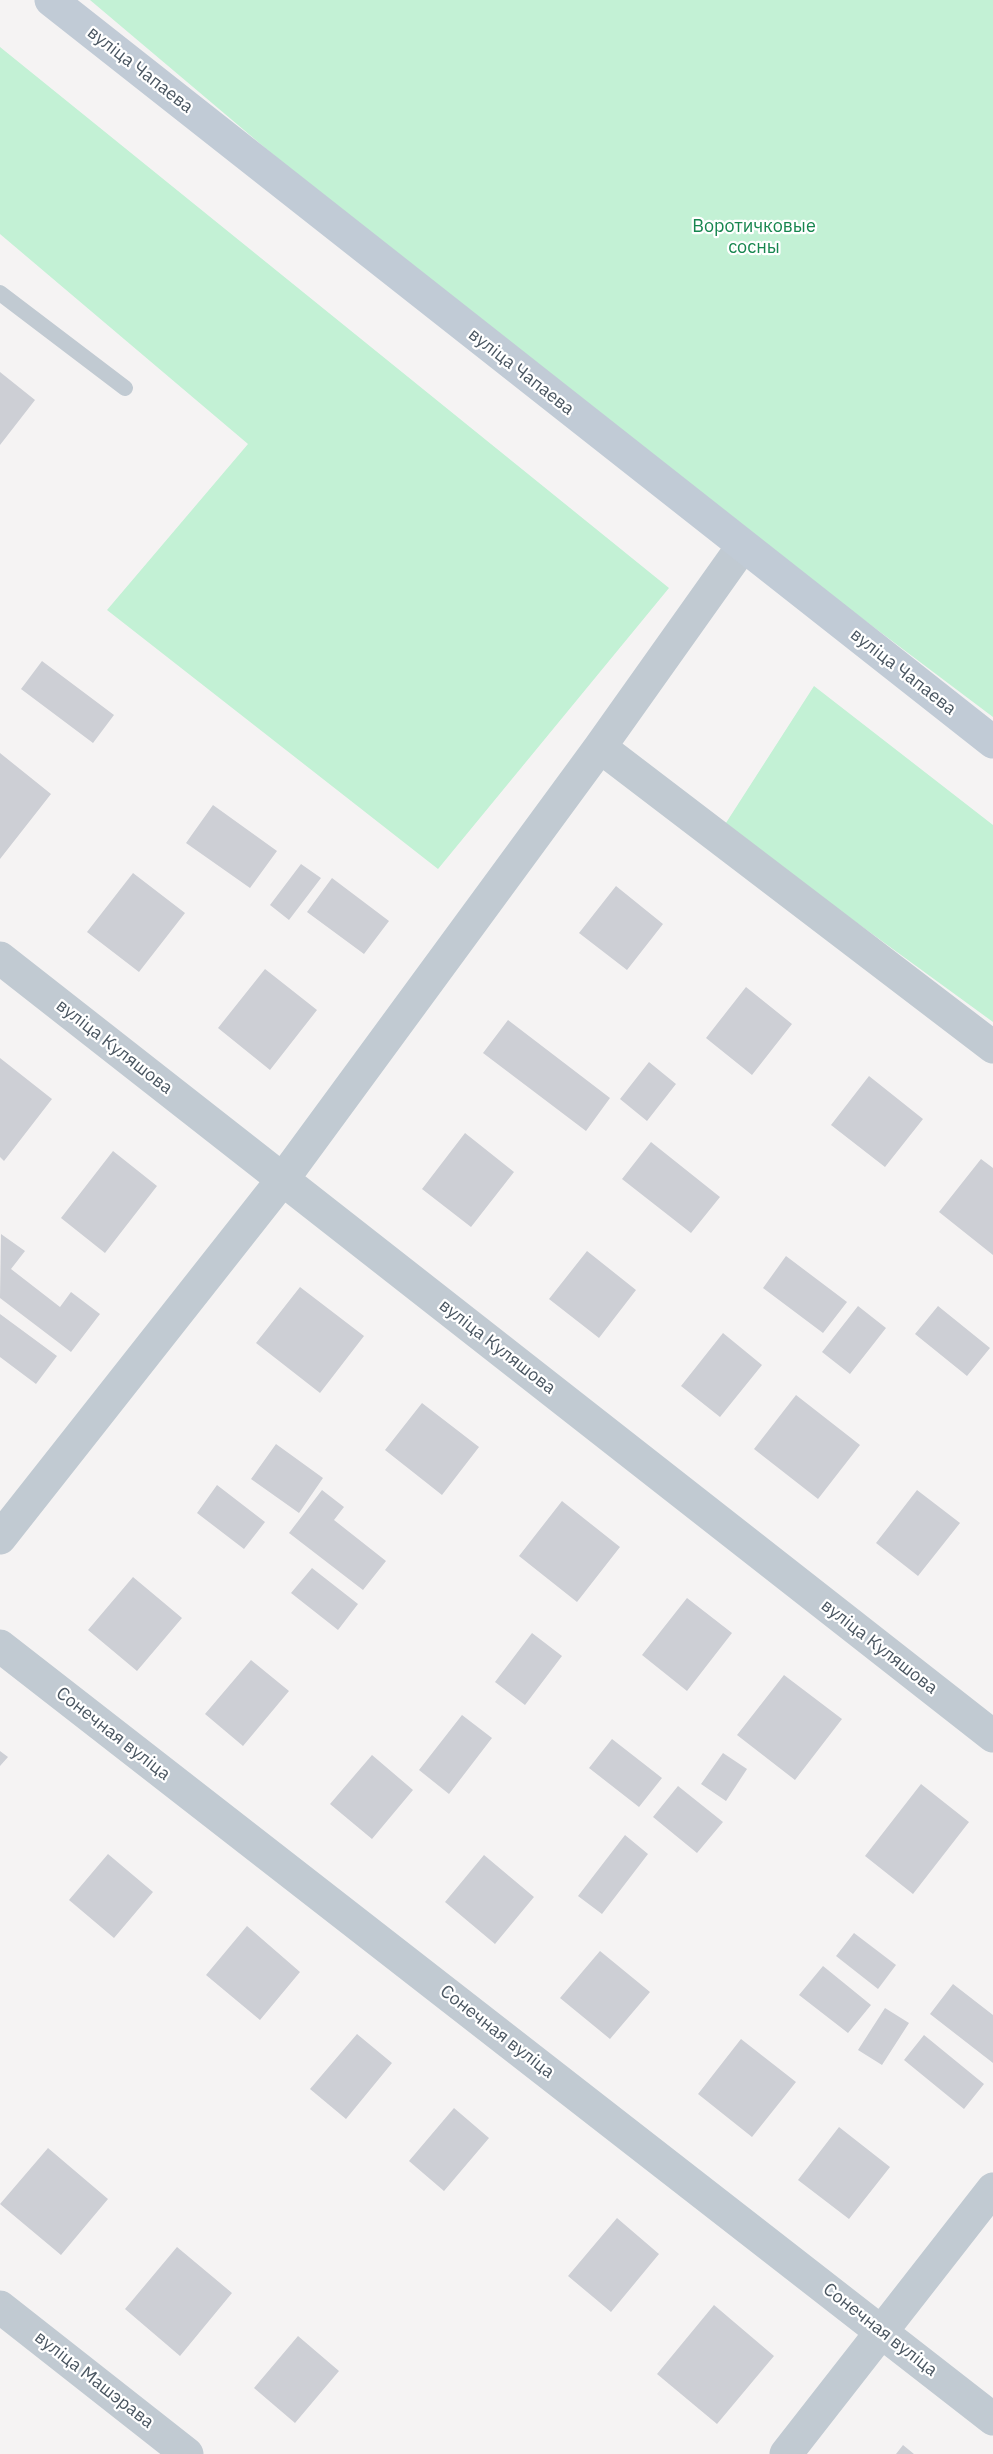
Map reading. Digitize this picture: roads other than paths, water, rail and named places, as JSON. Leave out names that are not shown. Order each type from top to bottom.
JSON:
[{"type":"main road","name":"вуліца Чапаева","points":[[51,0],[993,742]]},
{"type":"street","points":[[0,1538],[283,1179],[600,747],[742,546]]},
{"type":"street","points":[[600,747],[993,1047]]},
{"type":"street","name":"вуліца Куляшова","points":[[0,958],[993,1736]]},
{"type":"street","name":"Сонечная вуліца","points":[[0,1646],[993,2419]]},
{"type":"street","points":[[786,2454],[993,2189]]},
{"type":"street","name":"вуліца Машэрава","points":[[0,2307],[187,2454]]},
{"type":"lane","points":[[0,293],[125,388]]},
{"type":"park label","name":"Воротичковые сосны","points":[[754,237]]}]
